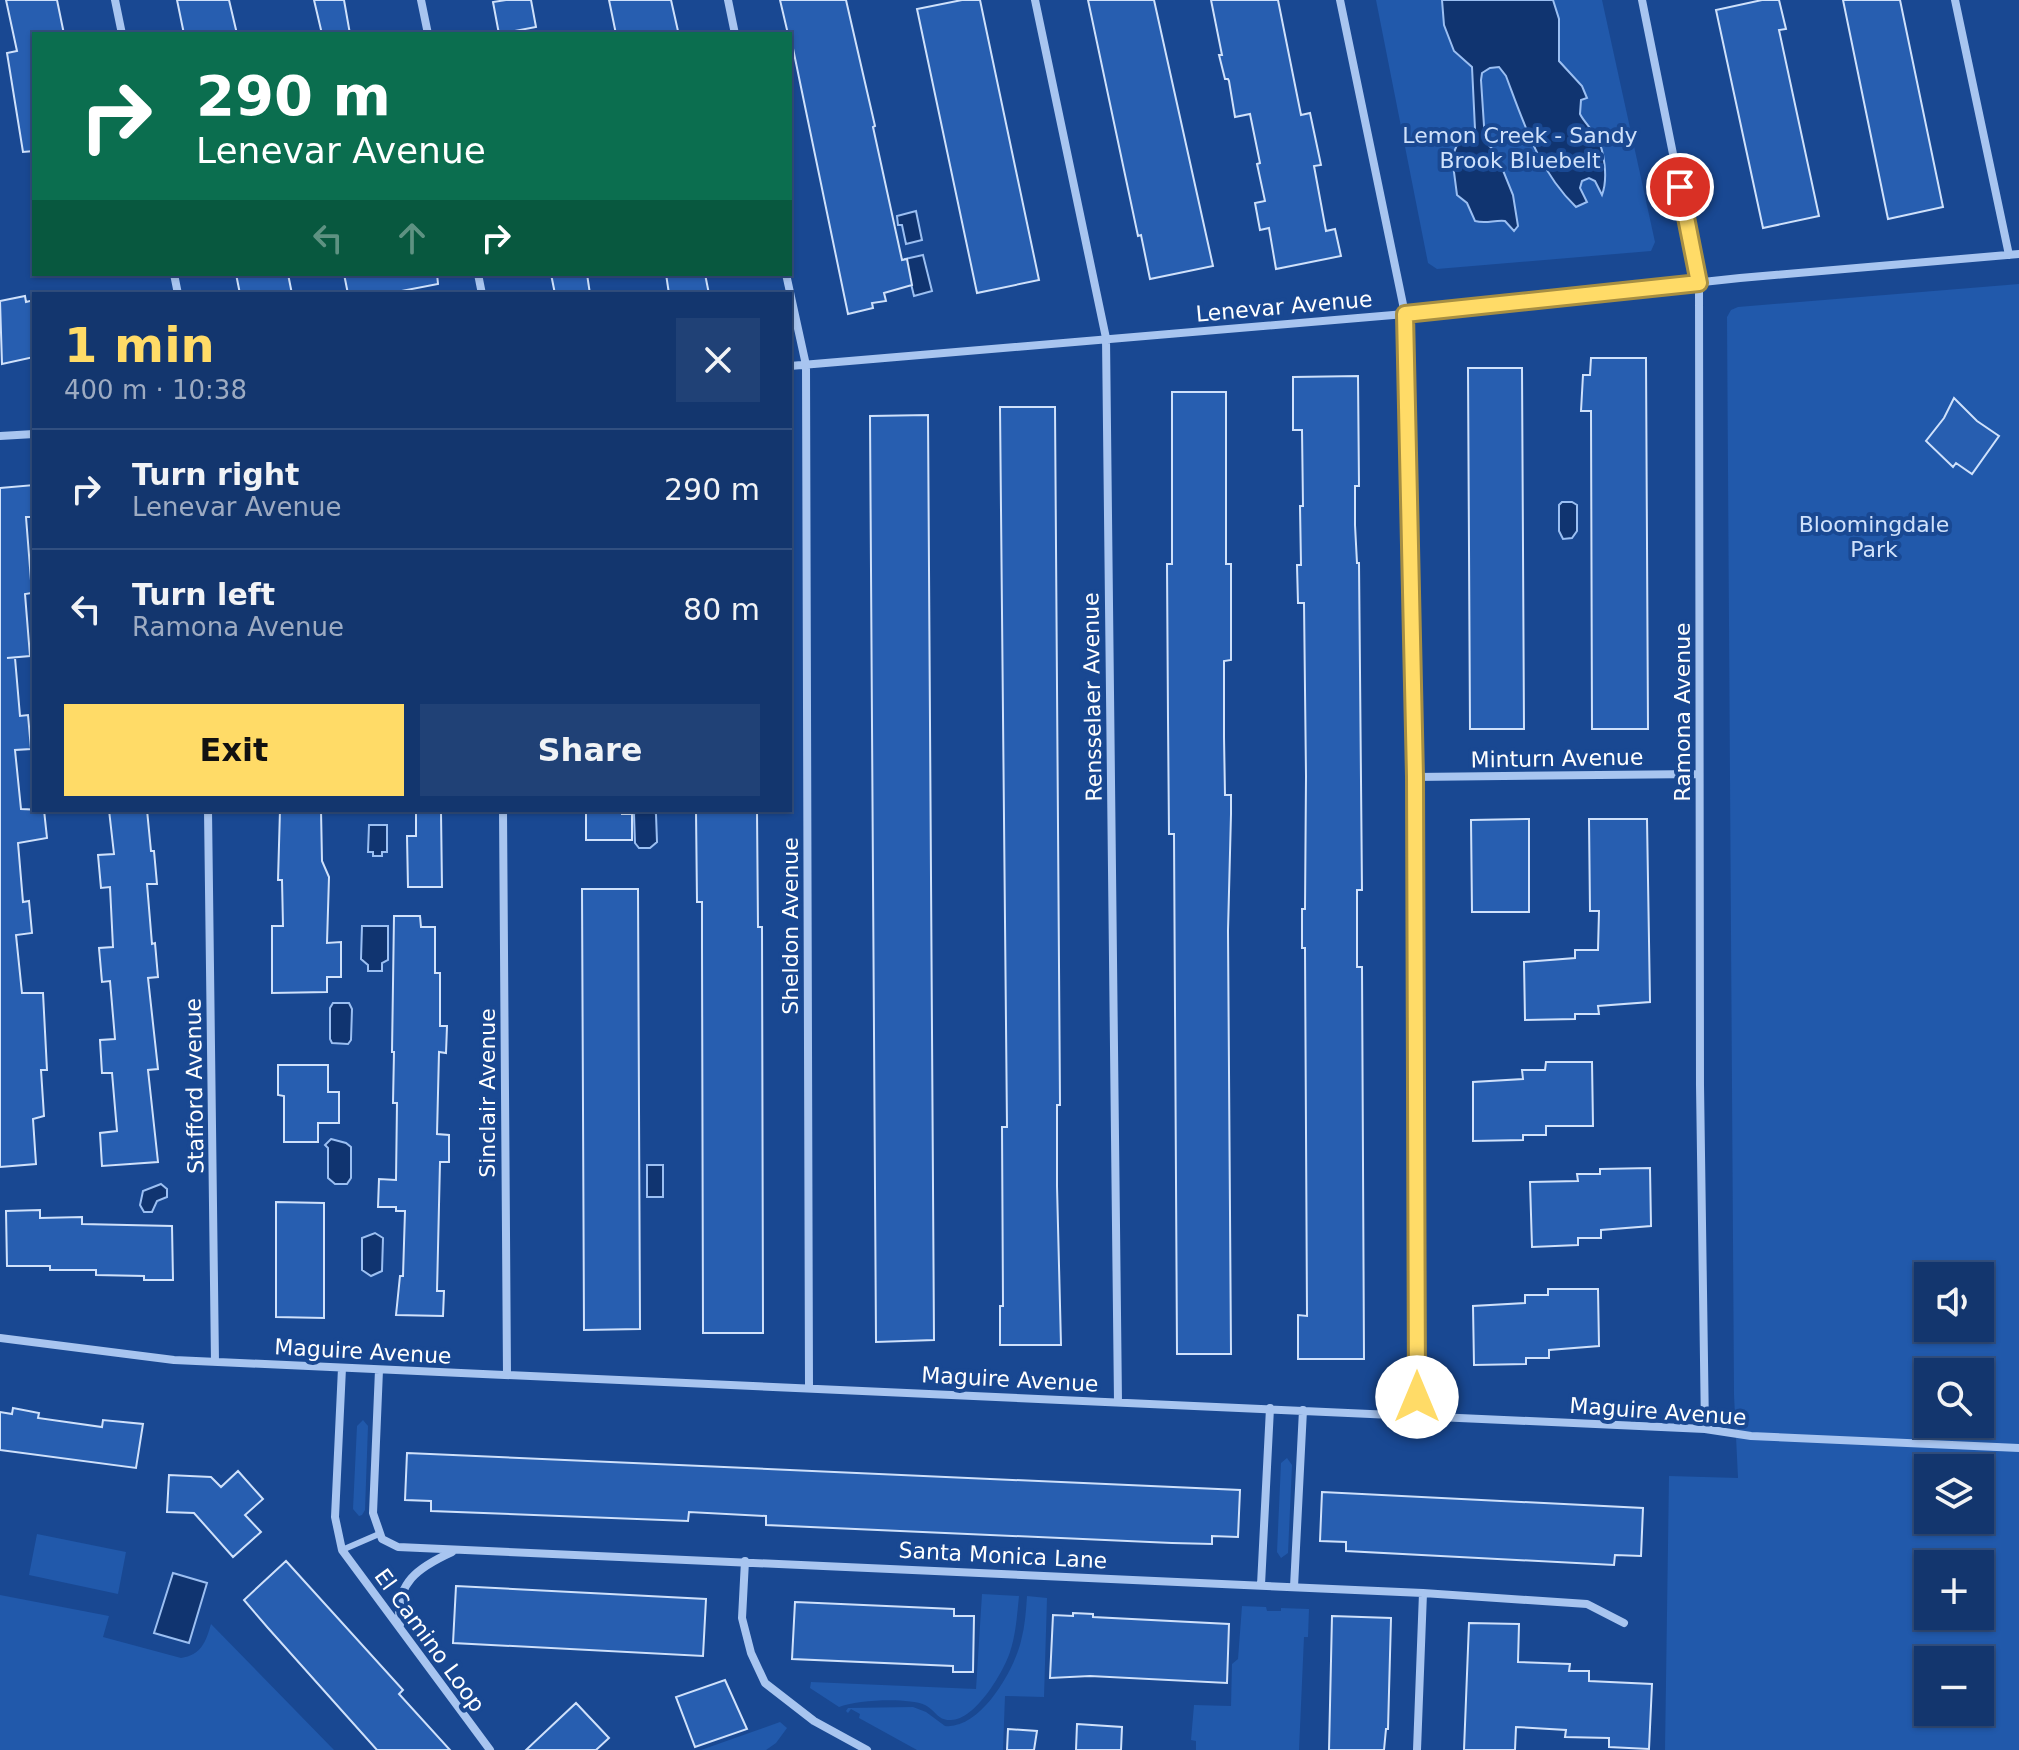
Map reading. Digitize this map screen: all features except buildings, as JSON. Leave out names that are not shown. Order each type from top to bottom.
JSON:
[{"type":"street","points":[[115,0],[122,32]]},
{"type":"street","points":[[421,0],[428,32]]},
{"type":"street","points":[[728,0],[735,32]]},
{"type":"street","name":"Rensselaer Avenue","points":[[1035,0],[1106,338],[1118,1402]]},
{"type":"street","points":[[1340,0],[1405,314],[1415,777],[1417,1415]]},
{"type":"street","name":"Ramona Avenue","points":[[1642,0],[1699,283],[1699,774],[1705,1429]]},
{"type":"street","points":[[1955,0],[2014,254]]},
{"type":"street","name":"Lenevar Avenue","points":[[792,366],[1405,314],[2014,254]]},
{"type":"street","name":"Sheldon Avenue","points":[[792,301],[806,365],[809,1388]]},
{"type":"street","points":[[0,436],[32,434]]},
{"type":"street","name":"Minturn Avenue","points":[[1415,777],[1699,774]]},
{"type":"street","name":"Stafford Avenue","points":[[208,812],[215,1362]]},
{"type":"street","name":"Sinclair Avenue","points":[[503,812],[507,1375]]},
{"type":"street","name":"Maguire Avenue","points":[[0,1338],[174,1360],[1417,1415],[1705,1429],[1751,1436],[2019,1448]]},
{"type":"street","points":[[342,1368],[335,1517],[342,1550]]},
{"type":"street","name":"El Camino Loop","points":[[379,1370],[373,1513],[379,1534]]},
{"type":"street","points":[[1261,1585],[1270,1408]]},
{"type":"street","points":[[1294,1587],[1303,1410]]},
{"type":"street","name":"Santa Monica Lane","points":[[379,1534],[398,1547],[1261,1585],[1587,1604],[1624,1623]]},
{"type":"street","name":"El Camino Loop","points":[[342,1550],[490,1750]]},
{"type":"street","points":[[400,1628],[400,1599],[406,1586],[427,1563],[457,1550]]},
{"type":"street","points":[[745,1561],[742,1618],[751,1653],[765,1683],[814,1721],[867,1750]]},
{"type":"street","points":[[1417,1750],[1423,1593]]},
{"type":"lane","points":[[342,1550],[379,1534]]},
{"type":"green space","name":"Lemon Creek - Sandy Brook Bluebelt","points":[[1376,0],[1602,0],[1655,242],[1651,251],[1437,269],[1428,263]]},
{"type":"green space","name":"Bloomingdale Park","points":[[2019,284],[2019,1750],[1665,1750],[1669,1476],[1738,1478],[1734,1395],[1727,317],[1731,310]]},
{"type":"green space","points":[[363,1420],[368,1426],[365,1510],[359,1516],[353,1509],[357,1426]]},
{"type":"green space","points":[[1287,1458],[1292,1465],[1288,1553],[1281,1558],[1277,1552],[1281,1463]]},
{"type":"green space","points":[[37,1534],[126,1552],[118,1594],[29,1575]]},
{"type":"green space","points":[[982,1594],[1019,1596],[1015,1631],[1010,1652],[995,1683],[978,1704],[960,1718],[943,1719],[925,1705],[895,1700],[839,1707],[810,1688],[811,1682],[976,1689]]},
{"type":"green space","points":[[0,1595],[109,1616],[103,1637],[181,1658],[202,1647],[211,1624],[334,1750],[0,1750]]},
{"type":"green space","points":[[1027,1596],[1047,1598],[1044,1697],[1005,1696],[1003,1750],[917,1750],[859,1718],[860,1714],[851,1709],[848,1713],[846,1711],[848,1708],[913,1707],[945,1726],[958,1725],[971,1719],[994,1696],[1011,1668],[1022,1635]]},
{"type":"green space","points":[[1242,1606],[1266,1607],[1267,1611],[1309,1609],[1308,1637],[1304,1637],[1299,1750],[1196,1750],[1196,1741],[1191,1740],[1194,1705],[1231,1706],[1232,1664],[1238,1659]]},
{"type":"green space","points":[[780,1722],[787,1728],[776,1743],[766,1750],[701,1750]]},
{"type":"shaded area","points":[[1442,0],[1553,0],[1559,19],[1559,61],[1582,86],[1587,98],[1581,100],[1580,114],[1602,149],[1605,173],[1602,195],[1595,181],[1589,178],[1582,181],[1580,188],[1587,202],[1576,207],[1563,193],[1534,146],[1506,76],[1499,67],[1490,68],[1482,73],[1481,80],[1485,141],[1496,153],[1513,195],[1518,226],[1514,231],[1505,221],[1475,221],[1467,203],[1457,195],[1452,157],[1459,140],[1473,135],[1475,129],[1472,67],[1454,51],[1444,25]]},
{"type":"shaded area","points":[[916,211],[922,240],[906,244],[897,216]]},
{"type":"shaded area","points":[[923,255],[932,291],[914,296],[905,259]]},
{"type":"shaded area","points":[[1562,502],[1577,505],[1577,531],[1572,538],[1563,539],[1559,531],[1559,505]]},
{"type":"shaded area","points":[[634,814],[656,814],[657,842],[650,848],[639,848],[635,843]]},
{"type":"shaded area","points":[[369,825],[387,825],[387,852],[382,852],[382,856],[373,856],[373,852],[368,852]]},
{"type":"shaded area","points":[[362,926],[388,926],[388,960],[382,963],[382,971],[368,971],[368,965],[361,959]]},
{"type":"shaded area","points":[[333,1003],[349,1003],[352,1009],[351,1040],[348,1044],[332,1043],[330,1039],[330,1008]]},
{"type":"shaded area","points":[[331,1139],[351,1147],[351,1178],[347,1184],[335,1184],[328,1178],[328,1148],[325,1145]]},
{"type":"shaded area","points":[[647,1165],[663,1165],[663,1197],[647,1197]]},
{"type":"shaded area","points":[[161,1184],[167,1189],[167,1197],[157,1201],[152,1212],[144,1212],[140,1205],[143,1191]]},
{"type":"shaded area","points":[[375,1233],[383,1238],[382,1271],[371,1276],[362,1270],[362,1238]]},
{"type":"shaded area","points":[[173,1573],[207,1583],[189,1643],[154,1633]]},
{"type":"route","points":[[1417,1397],[1415,777],[1405,314],[1699,283],[1680,187]]}]
